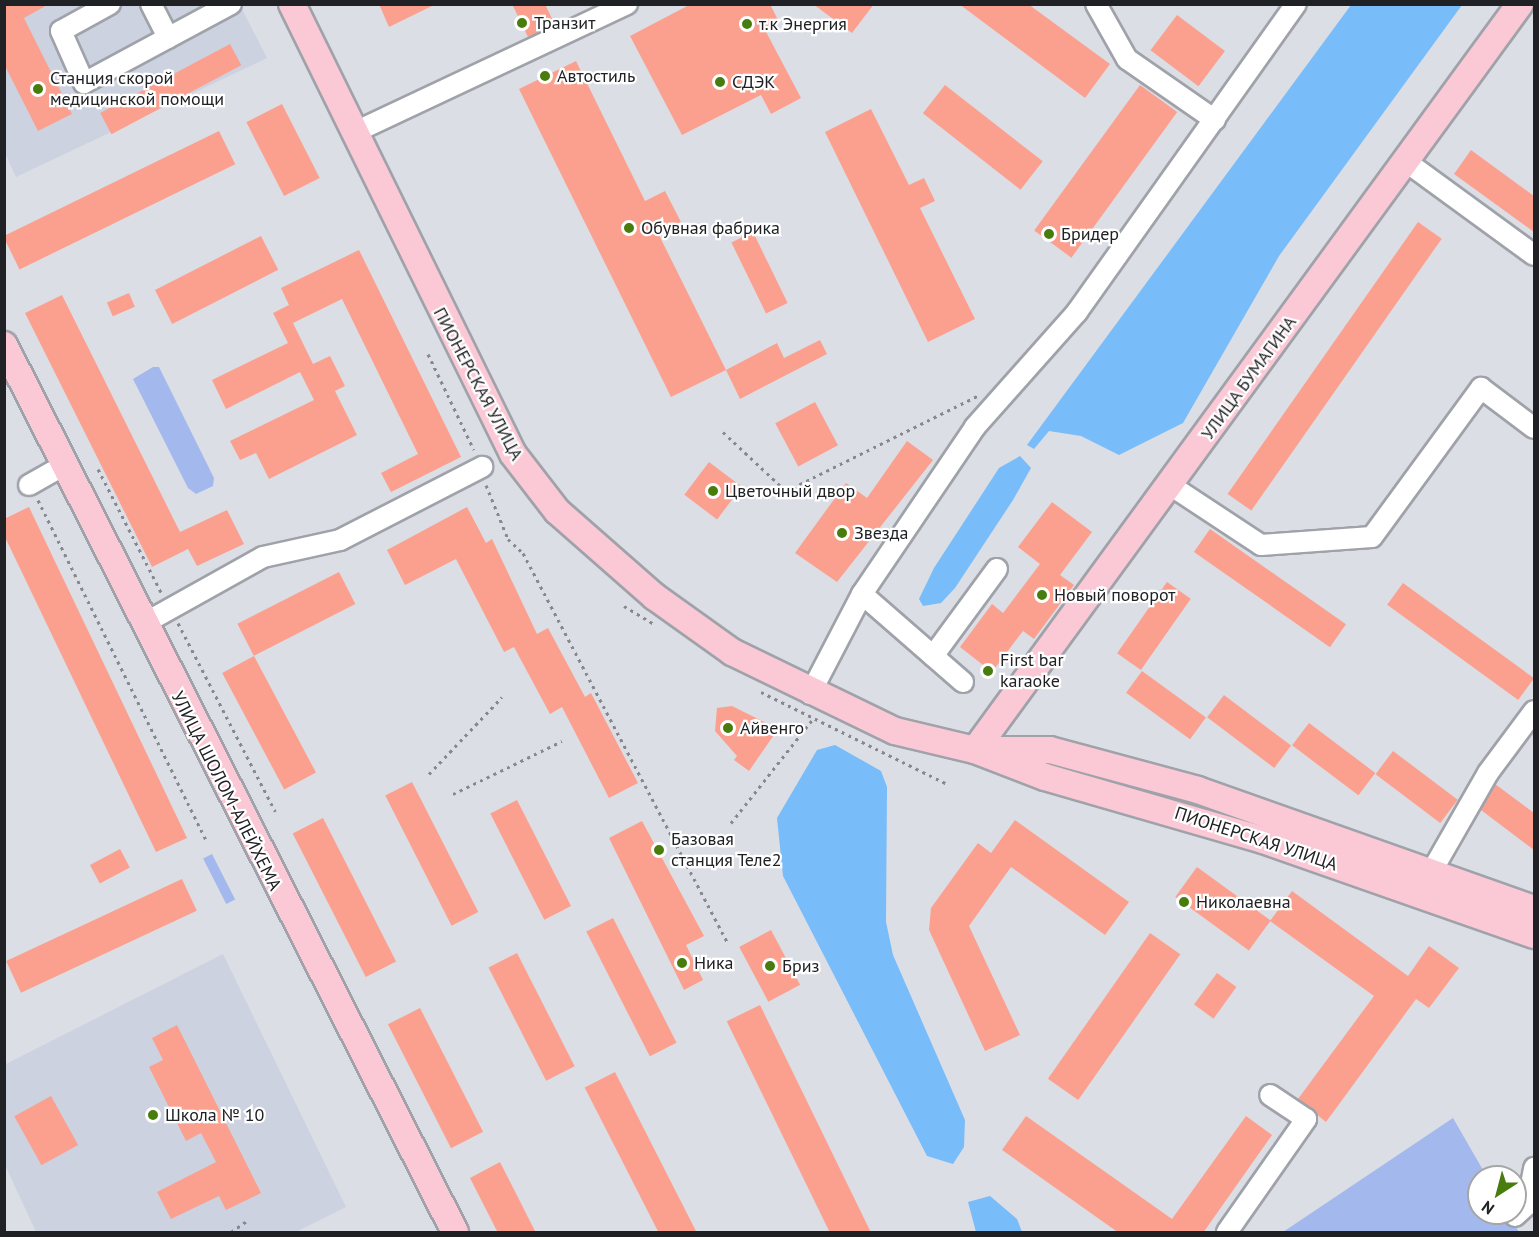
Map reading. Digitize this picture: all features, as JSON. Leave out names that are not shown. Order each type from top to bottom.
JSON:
[{"type":"main road","name":"ПИОНЕРСКАЯ УЛИЦА","points":[[292,4],[488,409],[539,490],[647,590],[732,652],[810,694],[895,731],[975,750],[1045,777],[1263,840],[1534,935]]},
{"type":"main road","name":"УЛИЦА БУМАГИНА","points":[[975,750],[1408,163],[1520,4]]},
{"type":"main road","name":"УЛИЦА ШОЛОМ-АЛЕЙХЕМА","points":[[4,345],[66,464],[142,624],[455,1233]]},
{"type":"main road","name":"ПИОНЕРСКАЯ УЛИЦА","points":[[975,750],[1050,750],[1208,793],[1432,869],[1534,909]]},
{"type":"street","points":[[110,4],[61,31],[84,82],[231,4]]},
{"type":"street","points":[[151,4],[168,38]]},
{"type":"street","points":[[353,133],[627,4]]},
{"type":"street","points":[[810,694],[862,594],[975,428],[1077,312],[1296,4]]},
{"type":"street","points":[[1104,9],[1127,59],[1215,120]]},
{"type":"street","points":[[1408,163],[1534,255]]},
{"type":"street","points":[[1170,485],[1261,545],[1372,537],[1481,388],[1534,428]]},
{"type":"street","points":[[34,493],[66,464]]},
{"type":"street","points":[[142,624],[263,557],[340,540],[482,467]]},
{"type":"street","points":[[933,656],[997,569]]},
{"type":"street","points":[[862,594],[963,682]]},
{"type":"street","points":[[1432,869],[1488,773],[1534,711]]},
{"type":"street","points":[[1227,1233],[1306,1119],[1270,1095]]},
{"type":"street","points":[[1527,1205],[1534,1168]]},
{"type":"path","points":[[428,354],[482,467],[489,500],[508,539],[524,553],[728,943]]},
{"type":"path","points":[[723,432],[786,490],[986,391]]},
{"type":"path","points":[[98,469],[275,811]]},
{"type":"path","points":[[34,493],[207,842]]},
{"type":"path","points":[[429,774],[502,697]]},
{"type":"path","points":[[731,823],[812,720]]},
{"type":"path","points":[[453,794],[562,741]]},
{"type":"path","points":[[231,1233],[248,1220]]},
{"type":"shaded area","points":[[5,5],[240,5],[267,58],[16,177],[5,153]]},
{"type":"shaded area","points":[[1351,5],[1462,5],[1279,256],[1183,423],[1119,455],[1081,436],[1049,431],[1034,449],[1027,445]]},
{"type":"shaded area","points":[[153,367],[159,367],[214,478],[213,486],[196,494],[188,488],[133,379]]},
{"type":"shaded area","points":[[1020,456],[1031,468],[1013,500],[955,588],[941,603],[923,606],[919,599],[934,568],[999,468]]},
{"type":"shaded area","points":[[835,745],[881,771],[887,787],[886,922],[893,955],[965,1120],[964,1147],[953,1164],[927,1156],[783,876],[777,818],[817,750]]},
{"type":"shaded area","points":[[212,854],[235,899],[226,904],[203,859]]},
{"type":"shaded area","name":"Школа № 10","points":[[223,954],[346,1207],[296,1232],[36,1232],[5,1165],[4,1065]]},
{"type":"shaded area","points":[[1453,1118],[1480,1165],[1467,1165],[1467,1225],[1515,1225],[1519,1232],[1283,1232]]},
{"type":"shaded area","points":[[990,1196],[1017,1219],[1022,1232],[976,1232],[968,1202]]},
{"type":"building","name":"Станция скорой медицинской помощи","points":[[4,4],[49,4],[24,18],[72,114],[38,131],[4,64]]},
{"type":"building","points":[[379,4],[436,4],[389,27]]},
{"type":"building","points":[[512,4],[545,4],[555,25],[528,37]]},
{"type":"building","points":[[691,4],[770,4],[778,20],[764,28],[801,98],[771,114],[761,95],[682,135],[630,36]]},
{"type":"building","points":[[813,4],[874,4],[852,33]]},
{"type":"building","points":[[959,4],[1028,4],[1110,64],[1085,98]]},
{"type":"building","points":[[1177,15],[1225,51],[1198,86],[1151,50]]},
{"type":"building","points":[[230,44],[241,65],[111,134],[100,113]]},
{"type":"building","name":"Обувная фабрика","points":[[576,61],[645,201],[665,191],[681,222],[658,233],[726,370],[671,397],[519,89]]},
{"type":"building","points":[[945,85],[1043,161],[1021,190],[923,113]]},
{"type":"building","points":[[1140,85],[1177,112],[1071,258],[1034,231]]},
{"type":"building","points":[[282,104],[320,178],[284,196],[246,122]]},
{"type":"building","points":[[871,109],[909,185],[924,178],[935,201],[920,208],[975,319],[928,342],[825,132]]},
{"type":"building","points":[[219,131],[235,164],[20,269],[4,236]]},
{"type":"building","points":[[1471,150],[1534,196],[1534,232],[1454,174]]},
{"type":"building","points":[[1418,222],[1442,239],[1251,511],[1228,494]]},
{"type":"building","points":[[753,232],[788,303],[766,314],[731,243]]},
{"type":"building","points":[[261,236],[278,270],[172,324],[155,290]]},
{"type":"building","points":[[359,250],[461,457],[391,492],[381,473],[418,454],[342,299],[293,323],[313,364],[330,356],[345,386],[335,391],[357,435],[269,479],[256,453],[240,460],[230,441],[314,400],[300,372],[226,409],[212,380],[288,343],[273,313],[289,305],[281,288]]},
{"type":"building","points":[[129,293],[135,307],[113,316],[107,302]]},
{"type":"building","points":[[62,295],[180,532],[227,510],[244,544],[197,566],[188,549],[152,567],[25,313]]},
{"type":"building","points":[[820,340],[827,354],[740,399],[726,370],[777,343],[784,358]]},
{"type":"building","points":[[815,402],[838,445],[798,466],[775,423]]},
{"type":"building","name":"Звезда","points":[[907,441],[933,460],[837,582],[795,553],[846,483],[867,498]]},
{"type":"building","name":"Цветочный двор","points":[[709,462],[742,487],[717,519],[684,495]]},
{"type":"building","name":"Новый поворот","points":[[1052,502],[1092,532],[1060,575],[1074,585],[1034,639],[1023,631],[992,672],[960,647],[992,604],[1003,613],[1040,564],[1018,547]]},
{"type":"building","points":[[29,507],[187,838],[156,852],[4,535],[4,519]]},
{"type":"building","points":[[467,507],[486,543],[492,539],[537,634],[548,628],[585,697],[591,693],[638,783],[609,798],[562,707],[550,714],[514,647],[504,652],[456,559],[405,585],[387,550]]},
{"type":"building","points":[[1210,529],[1346,624],[1330,647],[1194,552]]},
{"type":"building","points":[[339,572],[355,604],[254,656],[237,624]]},
{"type":"building","points":[[1167,582],[1191,599],[1141,670],[1117,653]]},
{"type":"building","points":[[1403,583],[1534,678],[1518,700],[1387,605]]},
{"type":"building","points":[[254,656],[316,773],[284,789],[222,673]]},
{"type":"building","points":[[1142,671],[1206,717],[1190,739],[1126,693]]},
{"type":"building","points":[[1224,695],[1291,746],[1274,768],[1207,717]]},
{"type":"building","points":[[732,706],[778,729],[749,771],[734,760],[737,756],[715,731],[717,708]]},
{"type":"building","points":[[1309,723],[1375,773],[1358,795],[1292,745]]},
{"type":"building","points":[[1393,751],[1458,800],[1440,823],[1376,774]]},
{"type":"building","points":[[412,782],[478,912],[452,926],[385,796]]},
{"type":"building","points":[[1495,784],[1534,813],[1534,850],[1481,810]]},
{"type":"building","points":[[517,800],[571,906],[544,920],[490,814]]},
{"type":"building","points":[[323,818],[396,961],[366,977],[293,833]]},
{"type":"building","points":[[1015,820],[1129,902],[1105,935],[1011,867],[969,926],[1020,1035],[985,1051],[929,930],[931,908],[978,843],[991,853]]},
{"type":"building","points":[[642,821],[704,936],[686,945],[703,980],[684,990],[609,838]]},
{"type":"building","points":[[120,849],[130,868],[100,884],[90,865]]},
{"type":"building","points":[[1197,867],[1271,920],[1249,950],[1175,897]]},
{"type":"building","points":[[182,879],[197,911],[21,993],[6,961]]},
{"type":"building","points":[[1292,891],[1408,976],[1429,946],[1459,968],[1429,1008],[1416,999],[1326,1122],[1298,1099],[1374,996],[1270,921]]},
{"type":"building","points":[[613,918],[677,1043],[650,1056],[586,932]]},
{"type":"building","name":"Бриз","points":[[771,930],[800,985],[768,1002],[739,947]]},
{"type":"building","points":[[1150,933],[1180,954],[1078,1100],[1048,1079]]},
{"type":"building","points":[[517,953],[575,1066],[546,1081],[488,968]]},
{"type":"building","points":[[1217,973],[1236,987],[1213,1019],[1194,1005]]},
{"type":"building","points":[[760,1005],[871,1232],[830,1232],[727,1021]]},
{"type":"building","points":[[420,1008],[483,1132],[451,1148],[388,1024]]},
{"type":"building","points":[[177,1025],[261,1193],[226,1210],[219,1196],[171,1219],[157,1192],[216,1162],[201,1133],[186,1141],[149,1067],[163,1060],[152,1038]]},
{"type":"building","points":[[615,1072],[697,1232],[658,1232],[585,1087]]},
{"type":"building","points":[[51,1096],[78,1145],[41,1165],[14,1116]]},
{"type":"building","points":[[1026,1116],[1172,1219],[1246,1116],[1272,1135],[1203,1233],[1119,1233],[1002,1150]]},
{"type":"building","points":[[500,1162],[536,1233],[498,1233],[470,1178]]},
{"type":"place","name":"Транзит","points":[[522,23]]},
{"type":"place","name":"т.к Энергия","points":[[747,24]]},
{"type":"place","name":"Автостиль","points":[[545,76]]},
{"type":"place","name":"СДЭК","points":[[720,82]]},
{"type":"place","name":"Станция скорой медицинской помощи","points":[[38,89]]},
{"type":"place","name":"Обувная фабрика","points":[[629,228]]},
{"type":"place","name":"Бридер","points":[[1049,234]]},
{"type":"place","name":"Цветочный двор","points":[[713,491]]},
{"type":"place","name":"Звезда","points":[[842,533]]},
{"type":"place","name":"Новый поворот","points":[[1042,595]]},
{"type":"place","name":"First bar karaoke","points":[[988,671]]},
{"type":"place","name":"Айвенго","points":[[728,728]]},
{"type":"place","name":"Базовая станция Теле2","points":[[659,850]]},
{"type":"place","name":"Николаевна","points":[[1184,902]]},
{"type":"place","name":"Ника","points":[[682,963]]},
{"type":"place","name":"Бриз","points":[[770,966]]},
{"type":"place","name":"Школа № 10","points":[[153,1115]]}]
